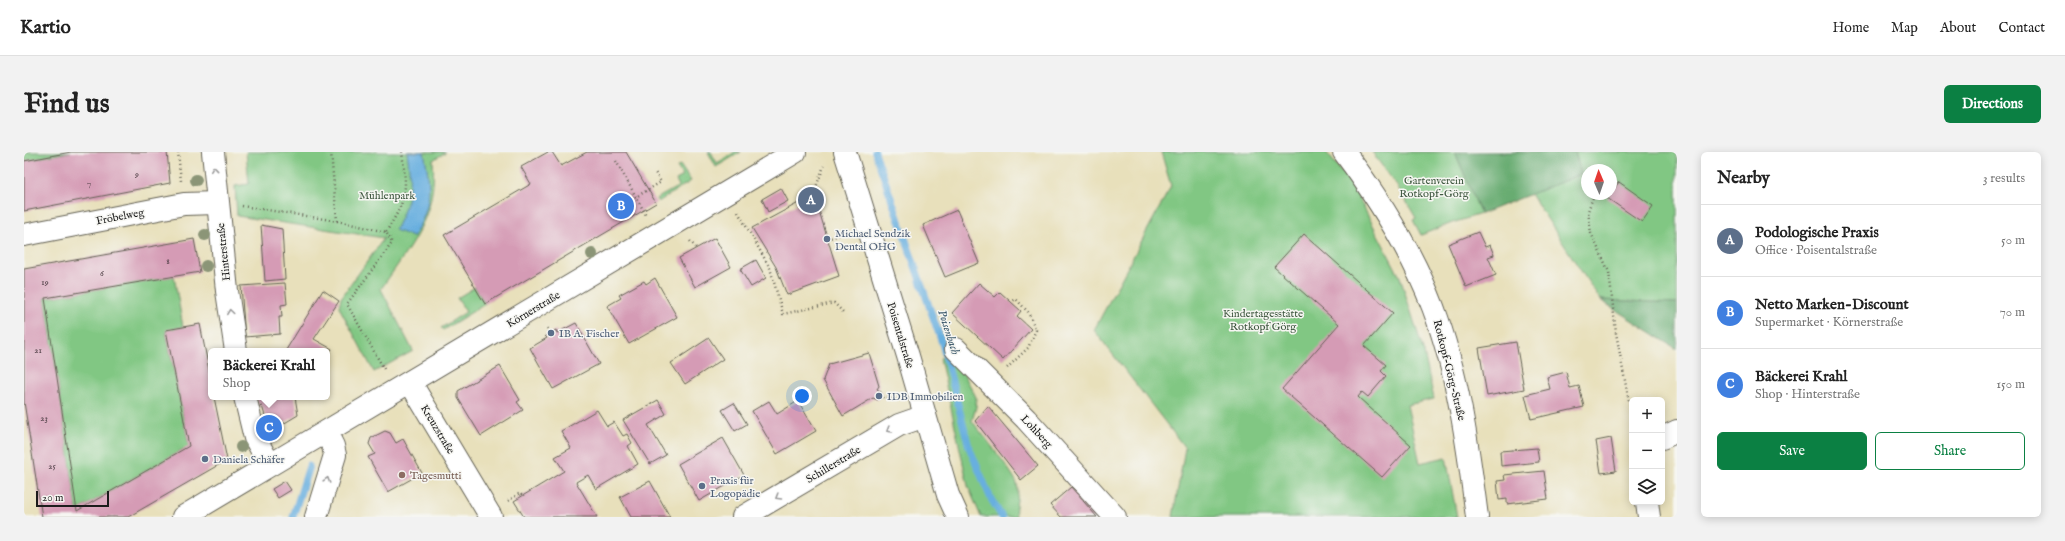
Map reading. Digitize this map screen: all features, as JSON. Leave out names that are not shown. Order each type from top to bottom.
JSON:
[{"type":"street","name":"Hinterstraße","points":[[213,152],[217,203],[236,348]]},
{"type":"street","name":"Körnerstraße","points":[[183,517],[795,152]]},
{"type":"street","name":"Poisentalstraße","points":[[845,152],[926,416],[948,495],[958,517]]},
{"type":"street","name":"Rotkopf-Görg-Straße","points":[[1344,152],[1364,179],[1396,232],[1416,268],[1433,306],[1444,341],[1464,422],[1476,517]]},
{"type":"street","name":"Fröbelweg","points":[[24,235],[184,204],[217,203]]},
{"type":"street","name":"Lohberg","points":[[956,349],[992,384],[1115,517]]},
{"type":"street","name":"Kreuzstraße","points":[[410,382],[497,510]]},
{"type":"street","points":[[246,400],[255,438],[270,465]]},
{"type":"street","name":"Schillerstraße","points":[[743,517],[899,425],[926,416]]},
{"type":"street","points":[[1665,437],[1677,431]]},
{"type":"street","points":[[316,517],[335,454],[326,432]]},
{"type":"street","points":[[1647,505],[1649,517]]},
{"type":"path","points":[[178,152],[184,204]]},
{"type":"path","points":[[331,152],[337,222]]},
{"type":"path","points":[[386,232],[400,210],[406,193],[402,152]]},
{"type":"path","points":[[616,161],[646,215]]},
{"type":"path","points":[[811,200],[824,166]]},
{"type":"path","points":[[621,206],[661,182],[654,171]]},
{"type":"path","points":[[1592,200],[1588,211],[1591,233],[1609,272],[1620,363],[1629,402]]},
{"type":"path","points":[[217,203],[337,222],[386,232],[392,243],[347,304],[385,373]]},
{"type":"path","points":[[738,213],[770,268],[783,314],[834,302],[843,312]]},
{"type":"path","points":[[827,238],[851,232]]},
{"type":"path","points":[[690,241],[696,248]]},
{"type":"path","points":[[992,384],[1028,348],[1036,330],[1028,312],[1016,299],[1010,302]]},
{"type":"path","points":[[548,329],[551,333]]},
{"type":"path","points":[[879,396],[899,401]]},
{"type":"path","points":[[497,510],[520,493],[522,496]]},
{"type":"green space","points":[[24,152],[71,152],[24,161]]},
{"type":"green space","name":"Mühlenpark","points":[[246,152],[446,152],[433,160],[431,198],[420,229],[412,244],[381,289],[413,351],[374,372],[339,307],[341,298],[384,238],[237,216],[235,186],[249,184]]},
{"type":"green space","points":[[708,152],[711,152],[717,163],[735,152],[741,152],[716,167]]},
{"type":"green space","name":"Kindertagesstätte Rotkopf Görg","points":[[1161,152],[1326,152],[1351,183],[1400,277],[1424,353],[1434,399],[1407,405],[1420,463],[1446,457],[1457,517],[1173,517],[1185,448],[1094,330],[1171,186]]},
{"type":"green space","name":"Gartenverein Rotkopf-Görg","points":[[1372,152],[1455,152],[1481,214],[1421,235],[1413,220],[1416,218],[1399,189]]},
{"type":"green space","points":[[1455,152],[1575,152],[1581,174],[1481,214]]},
{"type":"green space","points":[[1575,152],[1677,152],[1677,303],[1600,300],[1531,194],[1581,174]]},
{"type":"green space","points":[[680,165],[691,181],[658,202],[656,199],[679,186],[676,180],[683,176],[677,167]]},
{"type":"green space","points":[[174,276],[183,327],[166,331],[189,446],[77,511],[45,298]]},
{"type":"green space","points":[[475,287],[485,304],[443,330],[441,328],[466,312],[457,298]]},
{"type":"green space","points":[[1600,300],[1677,303],[1677,349]]},
{"type":"green space","points":[[954,355],[976,397],[976,407],[972,421],[1004,463],[1017,484],[1018,492],[1016,517],[981,517],[968,486],[940,358]]},
{"type":"water","points":[[407,152],[424,152],[429,186],[429,196],[424,215],[420,226],[413,237],[395,230],[407,201],[409,163]]},
{"type":"building","points":[[71,152],[167,152],[170,183],[24,211],[24,161]]},
{"type":"building","points":[[548,152],[552,152],[561,166],[587,152],[626,152],[656,203],[485,304],[444,235],[531,184],[521,167]]},
{"type":"building","points":[[1619,182],[1653,206],[1642,222],[1610,200],[1617,200],[1617,185]]},
{"type":"building","points":[[781,188],[788,201],[768,212],[762,199]]},
{"type":"building","points":[[806,199],[816,201],[839,276],[787,295],[776,267],[752,228]]},
{"type":"building","points":[[957,210],[979,263],[945,277],[923,225]]},
{"type":"building","points":[[261,225],[282,229],[285,279],[265,281]]},
{"type":"building","points":[[1478,232],[1485,247],[1490,245],[1494,255],[1488,257],[1496,275],[1466,287],[1448,244]]},
{"type":"building","points":[[1304,234],[1393,313],[1364,346],[1386,365],[1381,371],[1386,376],[1368,397],[1362,392],[1358,397],[1411,445],[1382,477],[1282,389],[1339,324],[1274,267]]},
{"type":"building","points":[[715,238],[731,267],[695,287],[679,258]]},
{"type":"building","points":[[194,239],[200,272],[45,298],[77,511],[189,446],[166,330],[200,324],[208,365],[208,400],[215,400],[227,460],[128,517],[42,517],[24,402],[24,269]]},
{"type":"building","points":[[756,260],[766,278],[751,287],[740,269]]},
{"type":"building","points":[[655,278],[677,317],[629,344],[607,306],[621,298],[619,295],[644,281],[646,284]]},
{"type":"building","points":[[285,283],[287,304],[281,305],[282,317],[279,317],[280,334],[245,337],[241,286]]},
{"type":"building","points":[[979,283],[995,297],[1000,292],[1021,311],[1017,316],[1031,329],[1003,360],[952,313]]},
{"type":"building","points":[[323,290],[339,301],[314,339],[332,349],[330,353],[330,348],[287,348]]},
{"type":"building","points":[[576,323],[599,364],[553,389],[530,348],[547,338],[545,336],[556,330],[557,333]]},
{"type":"building","points":[[709,338],[723,359],[685,384],[671,363]]},
{"type":"building","points":[[1516,342],[1524,389],[1487,396],[1479,348]]},
{"type":"building","points":[[869,353],[879,386],[877,389],[881,392],[878,400],[873,398],[843,416],[823,380],[829,364]]},
{"type":"building","points":[[500,366],[520,400],[517,402],[523,410],[481,436],[458,398],[458,391]]},
{"type":"building","points":[[1566,372],[1570,388],[1579,386],[1584,407],[1531,419],[1525,395],[1550,389],[1547,377]]},
{"type":"building","points":[[257,400],[296,400],[298,415],[273,430],[264,425],[266,419],[262,406],[259,407]]},
{"type":"building","points":[[658,400],[666,414],[648,425],[666,455],[650,464],[623,420]]},
{"type":"building","points":[[769,401],[777,414],[798,401],[816,431],[777,454],[752,411]]},
{"type":"building","points":[[734,403],[747,424],[735,431],[722,410]]},
{"type":"building","points":[[988,406],[1038,466],[1021,480],[975,421]]},
{"type":"building","points":[[597,410],[607,426],[614,422],[623,436],[627,434],[632,443],[628,446],[638,464],[596,489],[588,475],[576,482],[597,517],[524,517],[514,501],[564,471],[555,457],[571,448],[561,431]]},
{"type":"building","points":[[385,431],[390,433],[396,443],[403,439],[422,473],[388,492],[368,457],[375,454],[369,444],[371,438]]},
{"type":"building","points":[[723,438],[744,475],[699,501],[678,464]]},
{"type":"building","points":[[1611,438],[1616,471],[1601,473],[1596,441]]},
{"type":"building","points":[[1537,448],[1539,462],[1501,466],[1500,451]]},
{"type":"building","points":[[1544,471],[1548,499],[1507,504],[1507,499],[1499,500],[1497,481],[1505,480],[1504,475]]},
{"type":"building","points":[[285,481],[291,490],[278,498],[272,489]]},
{"type":"building","points":[[650,481],[670,517],[631,517],[620,497]]},
{"type":"building","points":[[1071,487],[1097,517],[1061,517],[1050,505]]},
{"type":"waterway","name":"Poisenbach","points":[[875,152],[942,343],[969,447],[991,499],[1002,517]]},
{"type":"waterway","points":[[293,517],[309,466]]},
{"type":"place","name":"Podologische Praxis","points":[[811,200]]},
{"type":"place","name":"Netto Marken-Discount","points":[[621,206]]},
{"type":"place","name":"Michael Sendzik Dental OHG","points":[[827,239]]},
{"type":"place","name":"IB A. Fischer","points":[[551,333]]},
{"type":"place","name":"IDB Immobilien","points":[[879,396]]},
{"type":"place","name":"Bäckerei Krahl","points":[[269,428]]},
{"type":"place","name":"Daniela Schäfer","points":[[205,459]]},
{"type":"place","name":"Tagesmutti","points":[[402,475]]},
{"type":"place","name":"Praxis für Logopädie","points":[[702,486]]}]
